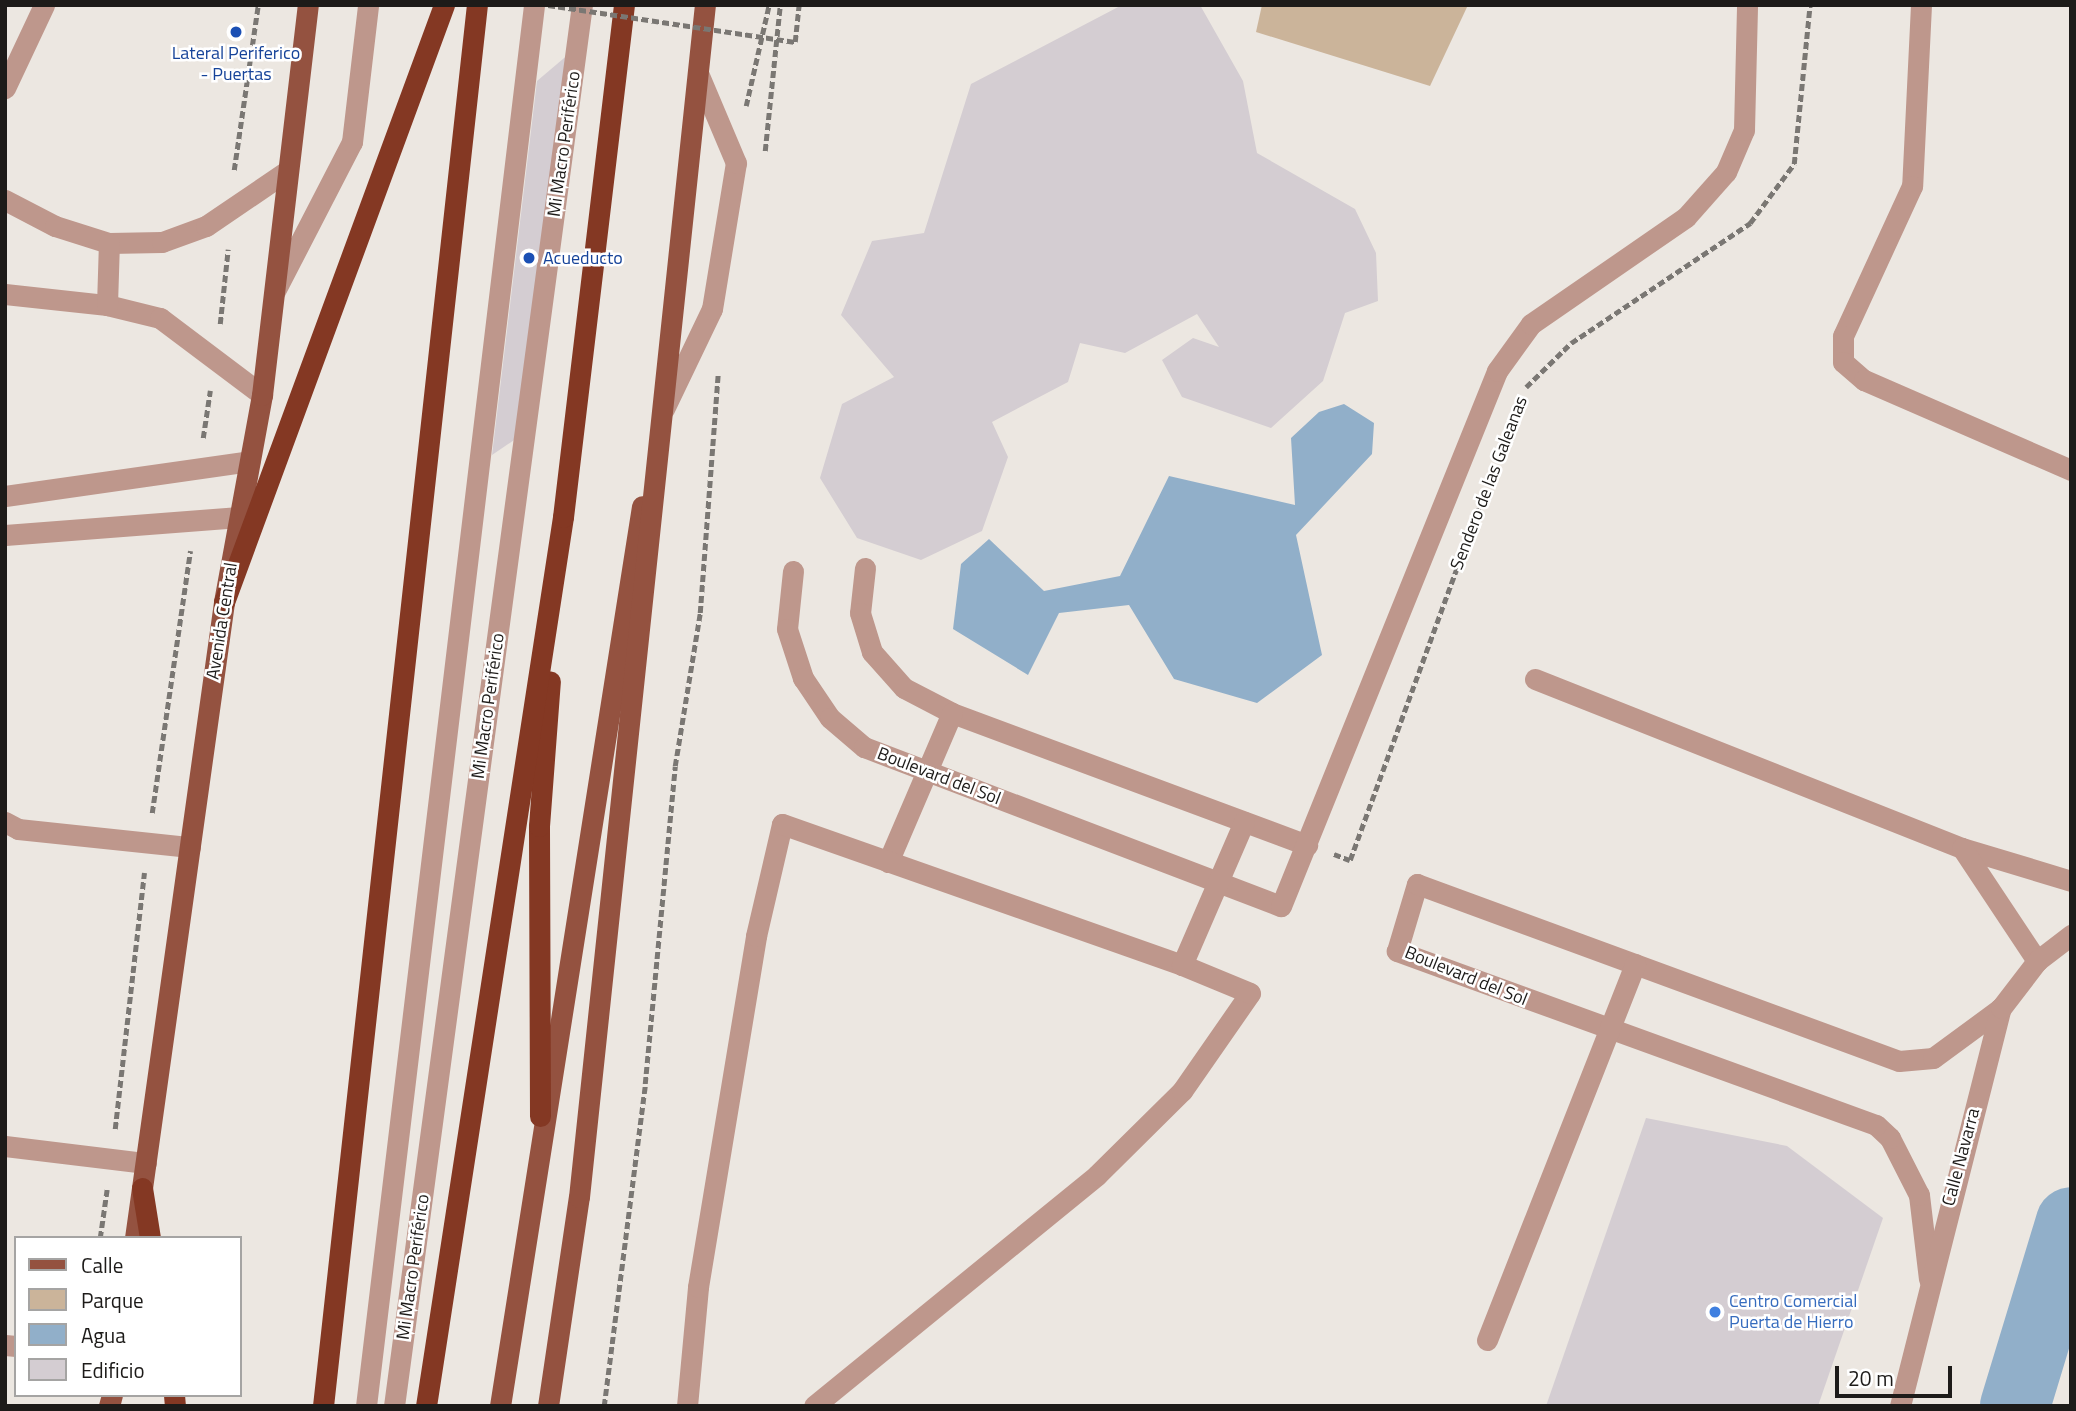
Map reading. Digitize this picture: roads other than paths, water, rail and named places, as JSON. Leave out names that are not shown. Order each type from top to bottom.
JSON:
[{"type":"highway","points":[[223,602],[444,5]]},
{"type":"highway","points":[[323,1406],[477,5]]},
{"type":"highway","points":[[426,1406],[563,517],[624,5]]},
{"type":"highway","points":[[540,1116],[539,826],[563,517]]},
{"type":"highway","points":[[142,1188],[150,1236]]},
{"type":"main road","name":"Avenida Central","points":[[135,1236],[223,602],[262,395],[308,5]]},
{"type":"main road","points":[[548,1406],[579,1197],[705,5]]},
{"type":"main road","points":[[499,1406],[540,1116],[626,572],[664,409]]},
{"type":"street","points":[[5,88],[44,5]]},
{"type":"street","points":[[274,295],[352,142],[368,5]]},
{"type":"street","name":"Mi Macro Periférico","points":[[366,1406],[534,5]]},
{"type":"street","name":"Mi Macro Periférico","points":[[394,1406],[582,5]]},
{"type":"street","name":"Sendero de las Galeanas","points":[[1281,906],[1496,371],[1531,324],[1685,217],[1726,172],[1744,130],[1747,5]]},
{"type":"street","points":[[1921,5],[1912,186],[1843,336],[1843,362],[1864,380],[2071,470]]},
{"type":"street","points":[[664,409],[712,309],[736,163],[698,73]]},
{"type":"street","points":[[5,200],[55,226],[109,243],[162,242],[231,211],[287,171]]},
{"type":"street","points":[[107,305],[109,243]]},
{"type":"street","points":[[5,294],[107,305],[160,318],[216,355],[262,395]]},
{"type":"street","points":[[5,496],[250,461]]},
{"type":"street","points":[[5,535],[239,517]]},
{"type":"street","points":[[865,568],[860,613],[872,652],[904,688],[952,713],[1307,845]]},
{"type":"street","name":"Boulevard del Sol","points":[[793,571],[787,629],[810,688],[830,718],[864,747],[1281,906]]},
{"type":"street","points":[[1535,679],[1962,848],[2071,881]]},
{"type":"street","points":[[888,862],[952,713]]},
{"type":"street","points":[[5,822],[18,829],[190,847]]},
{"type":"street","points":[[1182,965],[1244,822]]},
{"type":"street","points":[[687,1406],[698,1287],[756,936],[782,824],[1182,965],[1251,993],[1182,1090],[1097,1175],[814,1406]]},
{"type":"street","points":[[1962,848],[2037,961]]},
{"type":"street","name":"Boulevard del Sol","points":[[1929,1279],[1919,1195],[1890,1138],[1876,1125],[1607,1032],[1397,951],[1418,884],[1899,1061],[1933,1058],[2001,1009]]},
{"type":"street","name":"Calle Navarra","points":[[1899,1406],[1929,1279],[2001,1009],[2037,961],[2071,935]]},
{"type":"street","points":[[1487,1340],[1635,964]]},
{"type":"street","points":[[5,1146],[146,1164]]},
{"type":"water","points":[[1344,404],[1374,423],[1372,454],[1296,535],[1322,655],[1257,703],[1174,679],[1129,605],[1059,613],[1028,675],[953,629],[961,564],[989,539],[1044,591],[1120,576],[1169,476],[1295,505],[1291,438],[1319,412]]},
{"type":"waterway","points":[[2015,1406],[2071,1222]]},
{"type":"place","name":"Lateral Periferico - Puertas","points":[[236,32]]},
{"type":"place","name":"Acueducto","points":[[529,258]]},
{"type":"place","name":"Centro Comercial Puerta de Hierro","points":[[1715,1312]]}]
